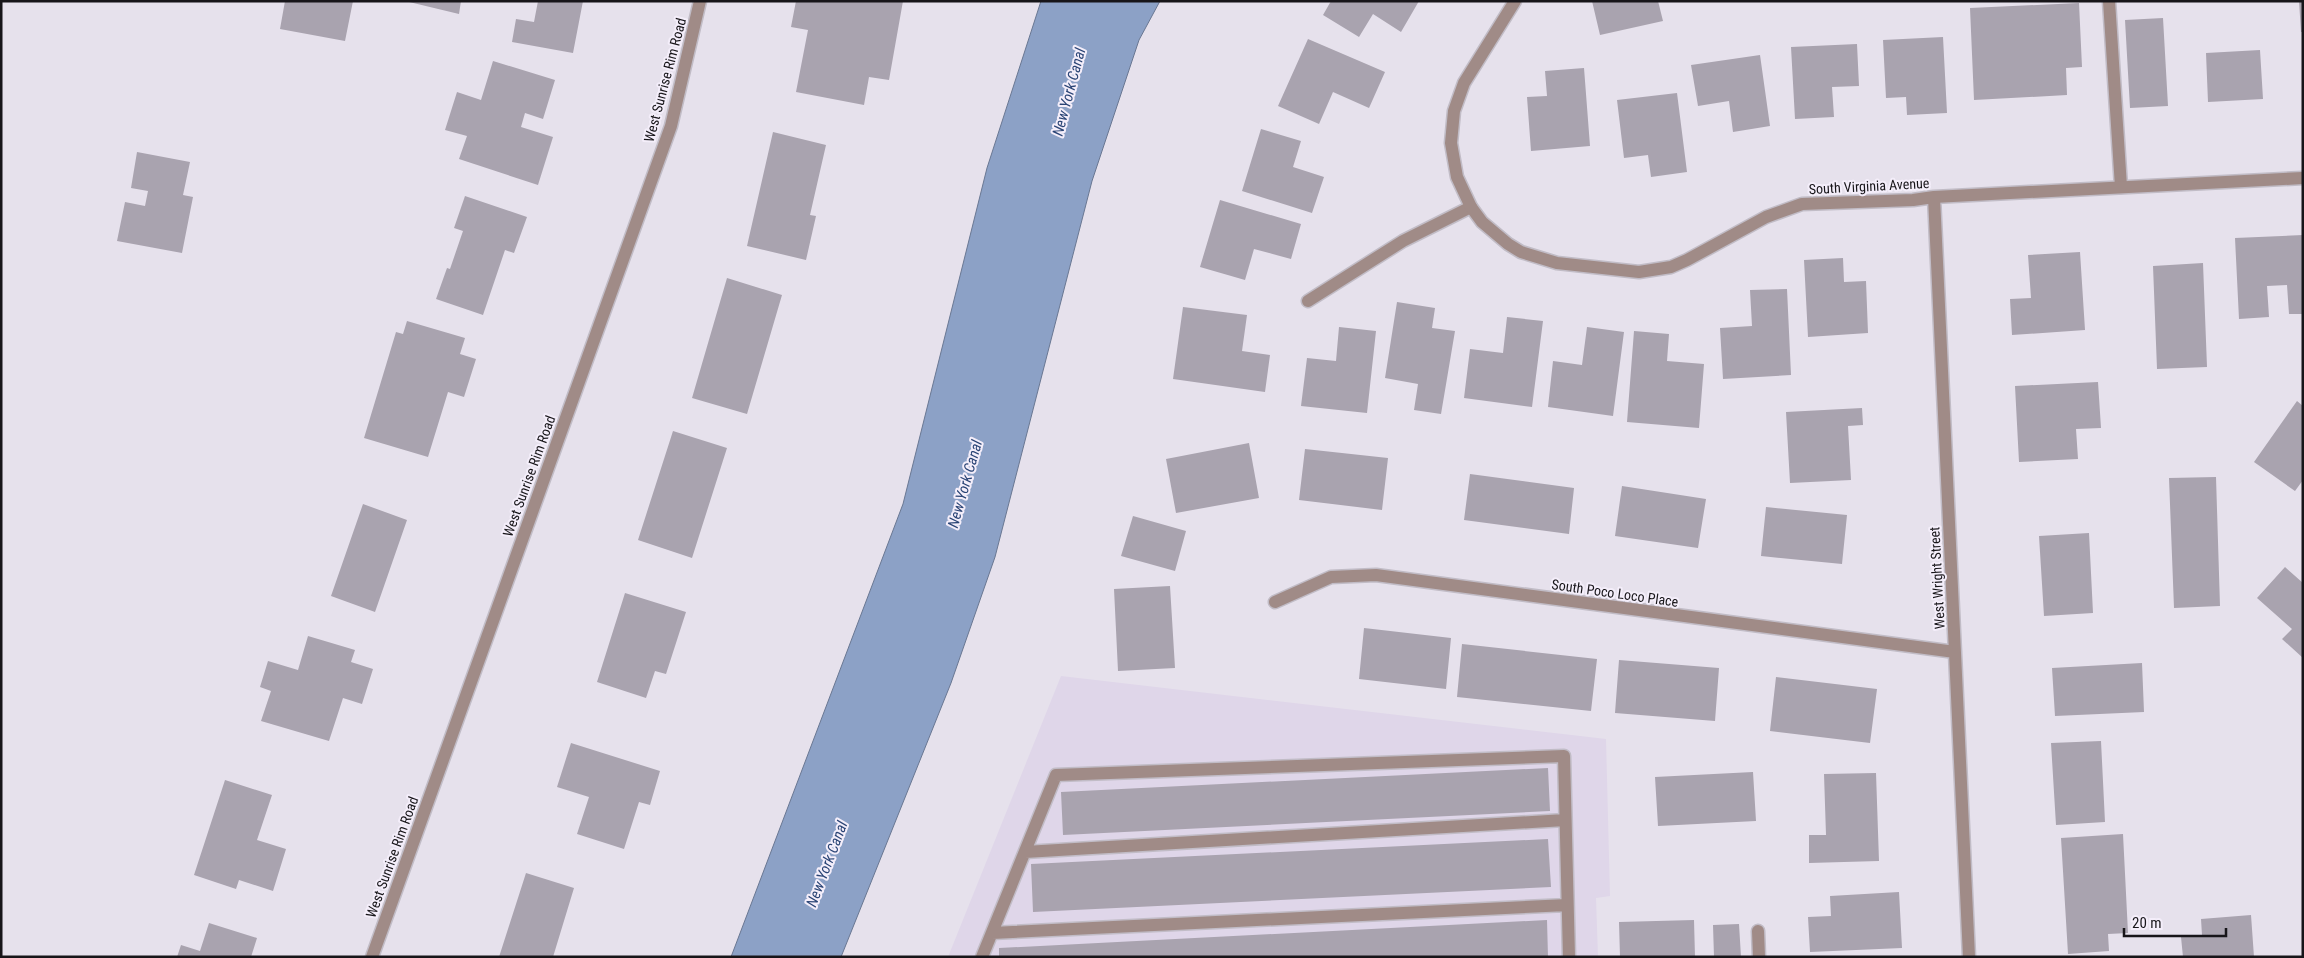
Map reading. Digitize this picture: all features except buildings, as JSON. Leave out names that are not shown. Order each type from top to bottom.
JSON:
[{"type":"street","name":"West Sunrise Rim Road","points":[[372,957],[671,126],[700,1]]},
{"type":"street","name":"South Virginia Avenue","points":[[1515,1],[1464,83],[1454,110],[1451,143],[1456,177],[1471,207],[1482,222],[1508,244],[1521,252],[1557,264],[1639,272],[1671,267],[1766,217],[1802,204],[1914,200],[1934,197],[2303,178]]},
{"type":"street","points":[[2109,1],[2121,187]]},
{"type":"street","name":"West Wright Street","points":[[1934,197],[1970,957]]},
{"type":"street","points":[[1308,301],[1403,241],[1471,207]]},
{"type":"street","name":"South Poco Loco Place","points":[[1275,602],[1331,577],[1376,575],[1956,652]]},
{"type":"street","points":[[982,957],[1056,775],[1564,756],[1569,957]]},
{"type":"street","points":[[1025,852],[1565,820]]},
{"type":"street","points":[[992,933],[1568,905]]},
{"type":"street","points":[[1758,931],[1759,957]]},
{"type":"shaded area","points":[[1061,676],[1606,739],[1610,896],[1596,898],[1598,957],[948,957]]},
{"type":"water","name":"New York Canal","points":[[1041,1],[1160,1],[1139,40],[1092,181],[995,557],[951,683],[841,957],[731,957],[903,504],[987,168]]}]
